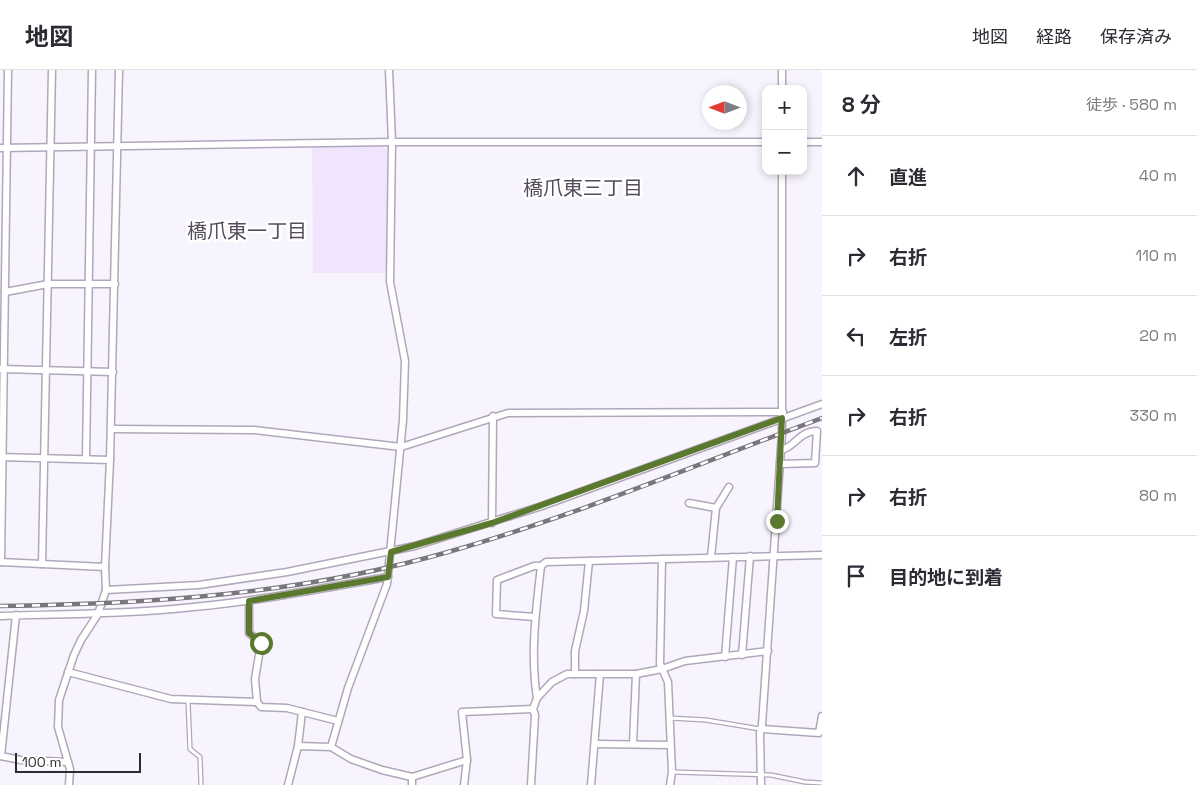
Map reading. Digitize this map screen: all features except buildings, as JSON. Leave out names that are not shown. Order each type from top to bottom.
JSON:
[{"type":"street","points":[[8,70],[6,292],[3,300],[0,562],[105,567]]},
{"type":"street","points":[[42,564],[52,70]]},
{"type":"street","points":[[86,459],[92,70]]},
{"type":"street","points":[[69,785],[68,762],[61,740],[57,715],[59,700],[81,640],[98,614],[106,590],[105,567],[112,429],[120,70]]},
{"type":"street","points":[[331,747],[338,721],[388,577],[401,447],[405,361],[390,282],[392,142],[389,70]]},
{"type":"street","points":[[782,70],[782,85]]},
{"type":"street","points":[[0,90],[8,90]]},
{"type":"street","points":[[0,148],[392,142],[762,142]]},
{"type":"street","points":[[807,142],[822,142]]},
{"type":"street","points":[[761,785],[761,729],[775,556],[781,450],[782,175]]},
{"type":"street","points":[[6,292],[48,284],[115,284]]},
{"type":"street","points":[[2,369],[113,372]]},
{"type":"street","points":[[106,590],[199,585],[287,572],[391,552],[492,523],[782,415],[822,404]]},
{"type":"street","points":[[112,429],[254,430],[401,447],[493,416],[508,413],[782,415]]},
{"type":"street","points":[[492,523],[493,416]]},
{"type":"street","points":[[780,464],[815,463],[816,431],[798,437],[784,450],[781,450]]},
{"type":"street","points":[[1,457],[110,460]]},
{"type":"street","points":[[711,557],[716,508],[729,487]]},
{"type":"street","points":[[689,503],[716,508]]},
{"type":"street","points":[[535,617],[496,614],[497,580],[534,566],[541,566],[546,562],[750,556],[822,556]]},
{"type":"street","points":[[742,656],[750,556]]},
{"type":"street","points":[[725,657],[733,557]]},
{"type":"street","points":[[662,559],[660,664],[668,682],[672,772],[670,785]]},
{"type":"street","points":[[575,674],[575,651],[584,611],[589,561]]},
{"type":"street","points":[[537,698],[534,643],[541,566]]},
{"type":"street","points":[[0,616],[98,614],[192,608],[249,601],[388,577]]},
{"type":"street","points":[[249,601],[249,633],[261,643],[254,679],[257,702],[261,707],[287,708],[338,721]]},
{"type":"street","points":[[16,615],[3,706],[0,756],[21,760],[68,762]]},
{"type":"street","points":[[531,785],[535,715],[533,708],[537,698],[557,678],[575,674],[636,674],[662,669],[685,661],[742,656],[768,651]]},
{"type":"street","points":[[68,672],[171,699],[257,702]]},
{"type":"street","points":[[591,785],[600,674]]},
{"type":"street","points":[[633,744],[636,674]]},
{"type":"street","points":[[464,785],[467,760],[462,712],[533,708]]},
{"type":"street","points":[[288,785],[298,746],[302,712]]},
{"type":"street","points":[[761,729],[819,733],[822,716]]},
{"type":"street","points":[[595,744],[670,744]]},
{"type":"street","points":[[298,746],[331,747],[350,760],[412,777],[467,760]]},
{"type":"street","points":[[412,777],[412,785]]},
{"type":"lane","points":[[188,700],[190,749],[200,757],[200,785]]},
{"type":"lane","points":[[669,718],[706,720],[761,729]]},
{"type":"lane","points":[[672,772],[760,774],[822,783]]},
{"type":"shaded area","points":[[312,147],[383,147],[387,150],[387,273],[313,273]]},
{"type":"railway","points":[[0,606],[113,603],[226,594],[338,578],[393,566],[448,552],[543,522],[636,489],[822,418]]},
{"type":"district","name":"橋爪東三丁目","points":[[583,188]]},
{"type":"district","name":"橋爪東一丁目","points":[[247,231]]},
{"type":"route","points":[[261,643],[249,633],[249,601],[388,577],[391,552],[492,523],[782,418],[777,521]]}]
